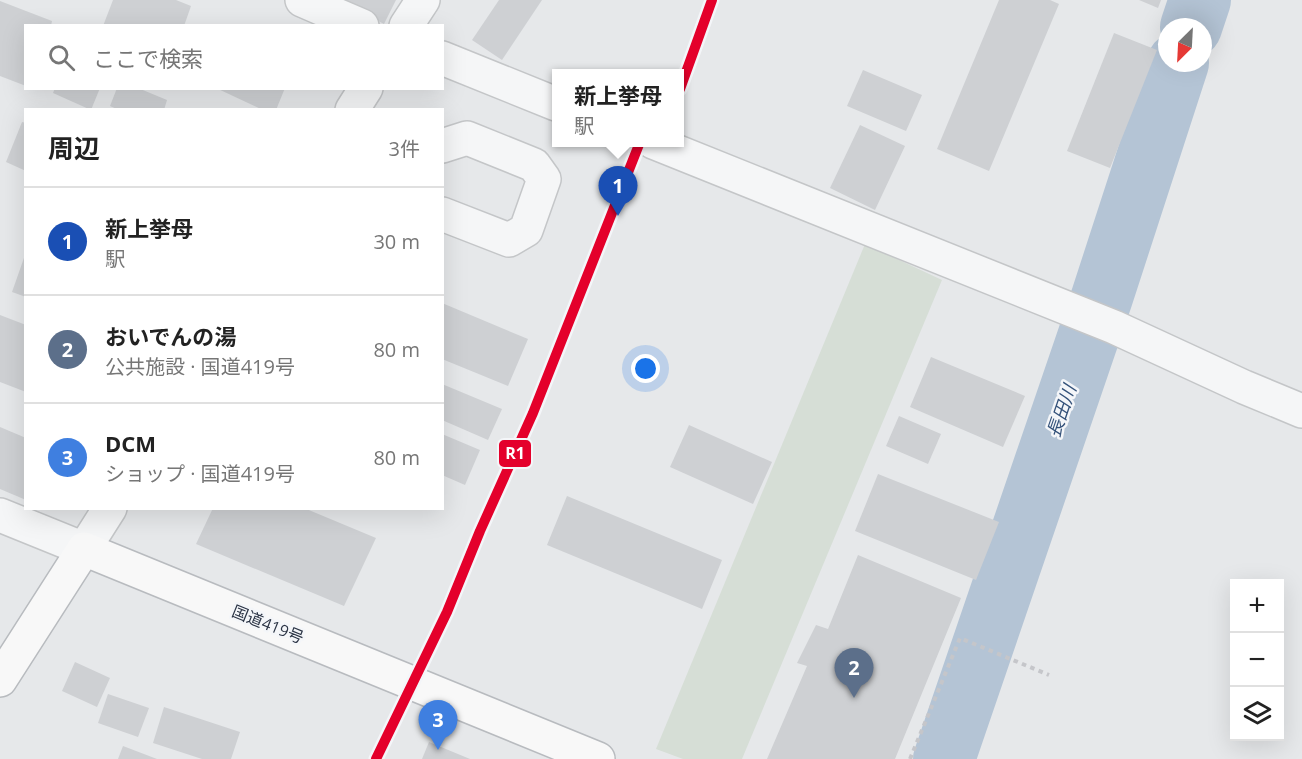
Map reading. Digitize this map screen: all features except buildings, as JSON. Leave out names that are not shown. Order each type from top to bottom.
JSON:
[{"type":"highway","points":[[0,680],[84,549]]},
{"type":"highway","name":"国道419号","points":[[84,549],[598,759]]},
{"type":"street","points":[[302,0],[357,24]]},
{"type":"street","points":[[407,24],[423,0]]},
{"type":"street","points":[[444,59],[552,102]]},
{"type":"street","points":[[353,108],[365,90]]},
{"type":"street","points":[[444,146],[467,138],[534,165],[544,178],[526,230],[510,240],[444,215]]},
{"type":"street","points":[[666,147],[1078,312],[1302,411]]},
{"type":"street","points":[[0,515],[84,549],[109,510]]},
{"type":"path","points":[[910,759],[960,638],[1049,675]]},
{"type":"shaded area","points":[[865,244],[942,280],[742,759],[683,759],[656,749]]},
{"type":"waterway","name":"長田川","points":[[1194,18],[1200,0]]},
{"type":"waterway","name":"長田川","points":[[944,759],[1102,297],[1175,72]]},
{"type":"transit line","name":"R1","points":[[684,78],[712,0]]},
{"type":"transit line","name":"R1","points":[[376,759],[447,612],[480,531],[533,413],[638,147]]},
{"type":"place","name":"新上挙母","points":[[618,216]]},
{"type":"place","name":"おいでんの湯","points":[[854,698]]},
{"type":"place","name":"DCM","points":[[438,750]]}]
